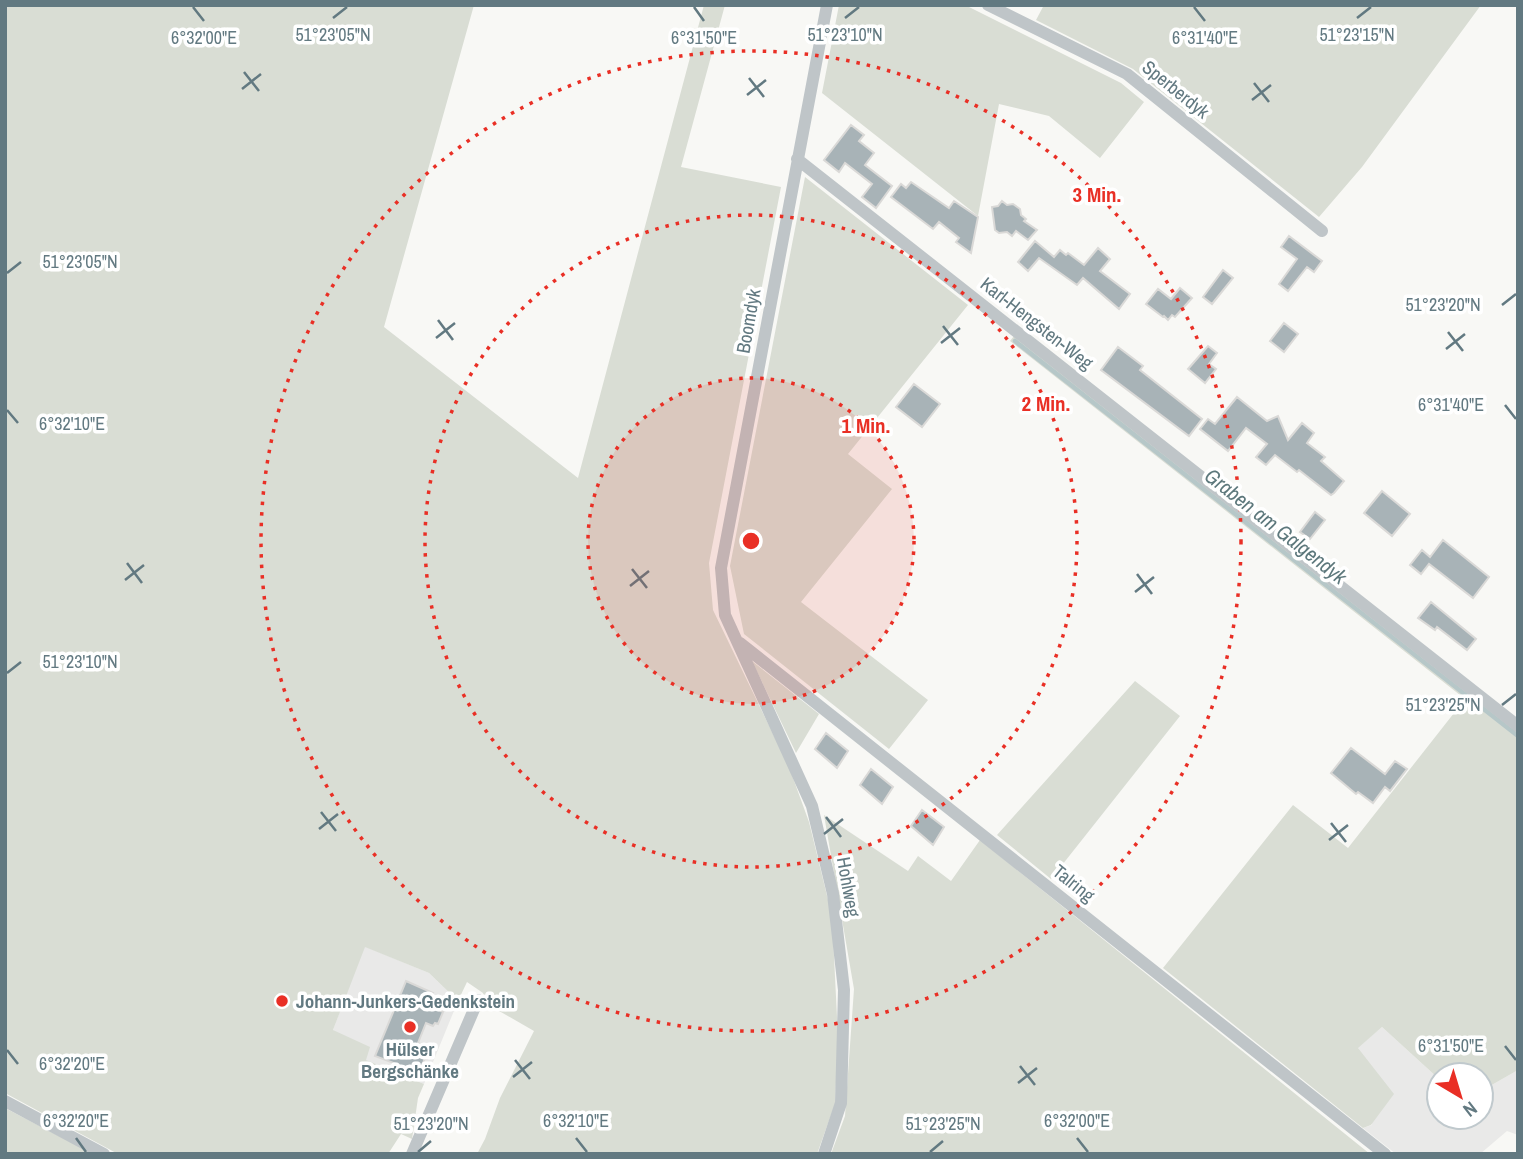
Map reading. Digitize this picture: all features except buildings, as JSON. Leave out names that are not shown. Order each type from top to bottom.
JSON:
[{"type":"street","name":"Boomdyk","points":[[739,642],[725,615],[721,568],[827,5]]},
{"type":"street","name":"Sperberdyk","points":[[988,5],[1127,74],[1322,231]]},
{"type":"street","name":"Karl-Hengsten-Weg","points":[[797,159],[1518,726]]},
{"type":"street","name":"Hohlweg","points":[[739,642],[812,806],[833,894],[844,990],[841,1103],[824,1154]]},
{"type":"street","name":"Talring","points":[[739,642],[1385,1154]]},
{"type":"street","points":[[411,1153],[478,1000]]},
{"type":"street","points":[[5,1101],[104,1154]]},
{"type":"shaded area","points":[[5,5],[474,5],[384,327],[578,478],[704,5],[725,5],[681,167],[781,187],[709,563],[713,610],[789,767],[809,822],[832,916],[838,1037],[835,1104],[817,1154],[477,1154],[500,1098],[534,1031],[487,1004],[483,993],[467,982],[458,1001],[429,973],[365,947],[333,1030],[370,1047],[366,1060],[424,1084],[418,1098],[412,1139],[401,1134],[388,1154],[118,1154],[5,1093]]},
{"type":"shaded area","points":[[839,5],[965,5],[1121,83],[1144,102],[1100,158],[1049,116],[999,104],[978,216],[822,93]]},
{"type":"shaded area","points":[[1044,5],[1481,5],[1362,167],[1319,217],[1133,69],[1036,20]]},
{"type":"shaded area","points":[[805,177],[968,305],[848,454],[892,489],[801,602],[928,700],[889,749],[744,634],[730,566]]},
{"type":"shaded area","points":[[1014,336],[1518,732],[1518,1070],[1495,1083],[1495,1061],[1425,1061],[1425,1066],[1382,1027],[1358,1048],[1394,1094],[1371,1125],[1363,1128],[1163,968],[1293,805],[1348,848],[1465,699],[1010,341]]},
{"type":"shaded area","points":[[752,661],[819,714],[796,753]]},
{"type":"shaded area","points":[[1135,681],[1180,716],[1051,879],[997,835]]},
{"type":"shaded area","points":[[824,815],[908,871],[918,856],[951,881],[980,840],[1370,1154],[831,1154],[845,1116],[854,989]]},
{"type":"shaded area","points":[[364,946],[429,973],[458,1001],[424,1084],[365,1060],[333,1030]]},
{"type":"shaded area","points":[[1382,1027],[1425,1066],[1425,1131],[1495,1131],[1495,1083],[1518,1070],[1518,1135],[1507,1131],[1480,1154],[1396,1154],[1363,1128],[1372,1125],[1358,1047]]},
{"type":"shaded area","points":[[5,1108],[82,1148],[93,1154],[5,1154]]},
{"type":"waterway","name":"Graben am Galgendyk","points":[[1015,341],[1518,736]]},
{"type":"place","name":"Johann-Junkers-Gedenkstein","points":[[282,1001]]},
{"type":"place","name":"Hülser Bergschänke","points":[[410,1027]]}]
